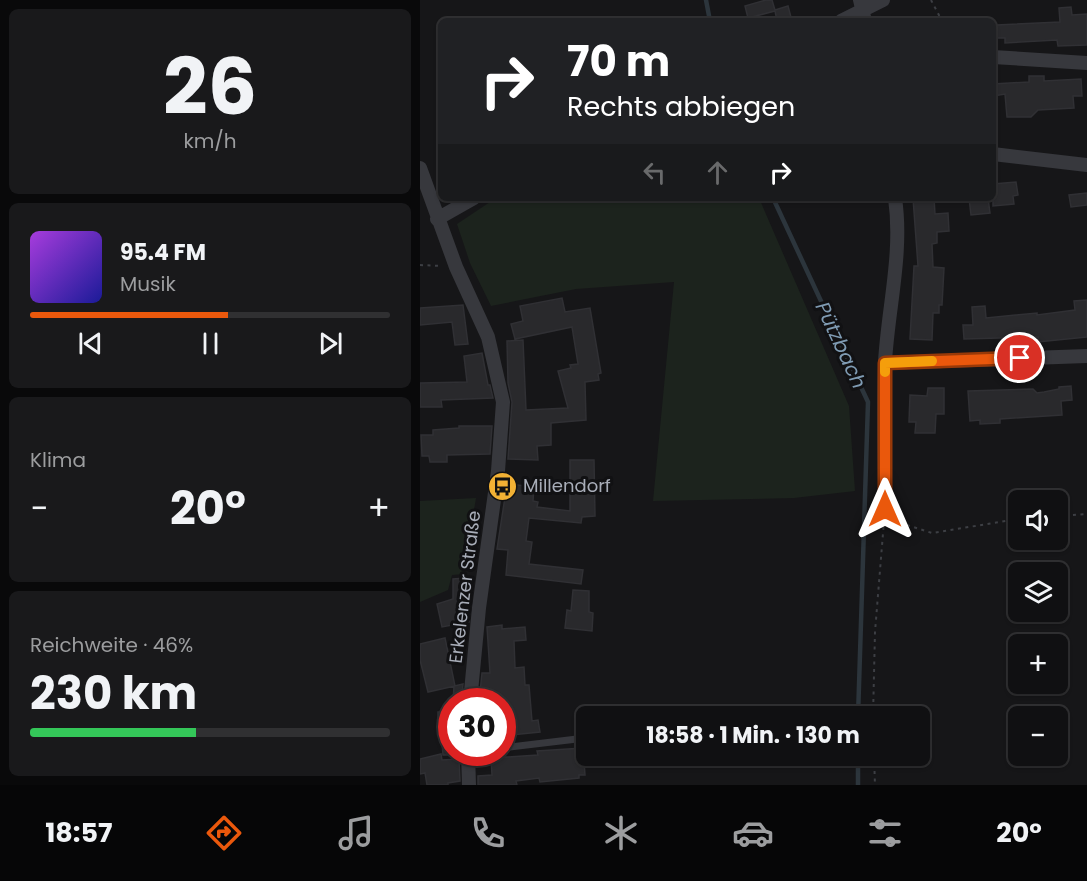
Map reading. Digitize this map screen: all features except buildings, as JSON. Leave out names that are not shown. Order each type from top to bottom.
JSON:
[{"type":"street","points":[[847,18],[883,0]]},
{"type":"street","points":[[996,57],[1087,63]]},
{"type":"street","points":[[996,154],[1087,165]]},
{"type":"street","name":"Erkelenzer Straße","points":[[420,168],[456,267],[488,338],[503,402],[498,471],[478,608],[471,688]]},
{"type":"street","points":[[437,219],[469,201]]},
{"type":"street","points":[[885,509],[885,363],[896,261],[898,217],[895,201]]},
{"type":"street","points":[[885,363],[1087,356]]},
{"type":"street","points":[[469,766],[470,785]]},
{"type":"lane","points":[[516,746],[576,739]]},
{"type":"path","points":[[931,0],[940,18]]},
{"type":"path","points":[[420,265],[456,267]]},
{"type":"path","points":[[885,509],[907,525],[932,533],[1008,521]]},
{"type":"path","points":[[873,706],[875,632],[885,509]]},
{"type":"path","points":[[1068,515],[1087,514]]},
{"type":"path","points":[[874,766],[875,785]]},
{"type":"shaded area","points":[[492,201],[760,201],[849,406],[855,491],[794,498],[653,501],[674,282],[576,289],[491,306],[470,263],[457,224]]},
{"type":"shaded area","points":[[476,498],[463,574],[452,575],[448,590],[420,602],[420,501]]},
{"type":"waterway","name":"Pützbach","points":[[706,0],[709,18]]},
{"type":"waterway","name":"Pützbach","points":[[774,201],[868,402],[858,706]]},
{"type":"waterway","name":"Pützbach","points":[[858,766],[858,785]]},
{"type":"slow traffic","points":[[885,372],[885,363],[932,361]]},
{"type":"place","name":"Millendorf","points":[[502,486]]},
{"type":"route","points":[[885,509],[885,363],[1020,358]]}]
